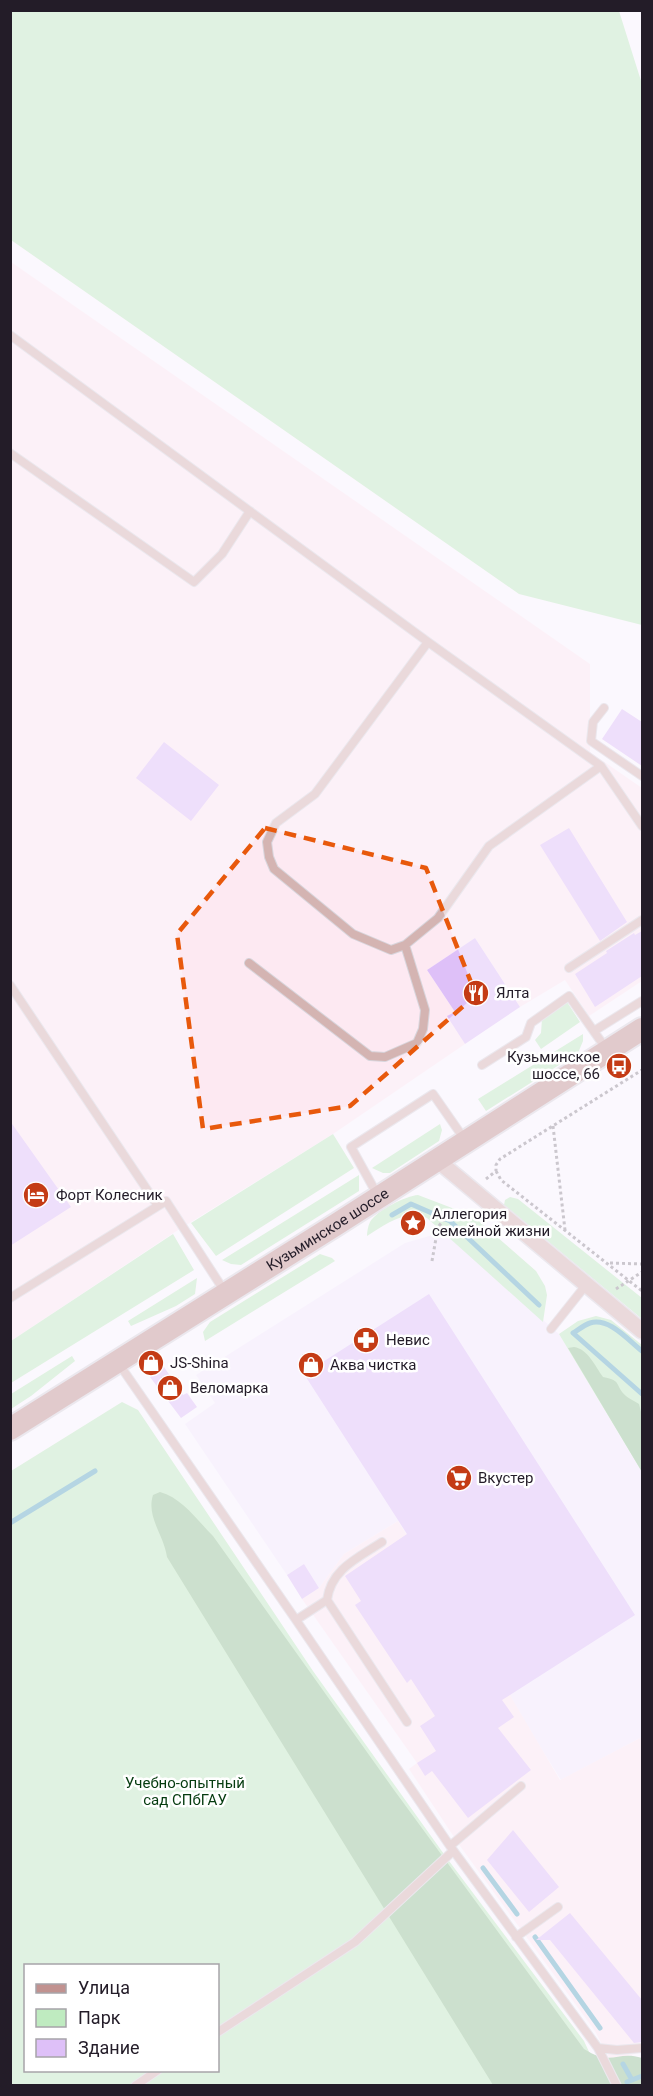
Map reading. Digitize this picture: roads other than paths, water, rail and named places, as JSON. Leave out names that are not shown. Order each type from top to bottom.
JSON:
[{"type":"main road","name":"Кузьминское шоссе","points":[[10,1430],[642,1029]]},
{"type":"street","points":[[437,1160],[642,1331]]},
{"type":"lane","points":[[10,335],[601,766],[642,826]]},
{"type":"lane","points":[[10,453],[194,582],[222,554],[250,511]]},
{"type":"lane","points":[[428,642],[315,794],[276,823],[267,842],[269,857],[274,869],[353,934],[391,950],[405,945],[438,918],[489,846],[601,766]]},
{"type":"lane","points":[[604,708],[593,722],[591,741],[642,776]]},
{"type":"lane","points":[[569,968],[642,920]]},
{"type":"lane","points":[[249,963],[370,1056],[385,1057],[417,1043],[423,1029],[424,1010],[405,945]]},
{"type":"lane","points":[[10,985],[158,1206]]},
{"type":"lane","points":[[482,1065],[526,1037],[531,1023],[569,996],[608,1051]]},
{"type":"lane","points":[[594,1031],[642,1001]]},
{"type":"lane","points":[[379,1197],[351,1147],[433,1094],[466,1141]]},
{"type":"lane","points":[[10,1298],[165,1201],[226,1294]]},
{"type":"lane","points":[[551,1329],[586,1285]]},
{"type":"lane","points":[[118,1362],[451,1848],[598,2048],[617,2085]]},
{"type":"lane","points":[[296,1620],[327,1600],[331,1582],[339,1571],[382,1542]]},
{"type":"lane","points":[[327,1600],[407,1722]]},
{"type":"lane","points":[[219,2031],[355,1942],[451,1848],[521,1786]]},
{"type":"lane","points":[[516,1937],[558,1907]]},
{"type":"lane","points":[[598,2048],[617,2050],[642,2048]]},
{"type":"lane","points":[[135,2085],[155,2072]]},
{"type":"waterway","points":[[392,1215],[411,1204],[450,1221],[539,1305]]},
{"type":"waterway","points":[[642,1351],[618,1331],[604,1323],[590,1323],[573,1333],[642,1394]]},
{"type":"waterway","points":[[10,1523],[95,1471]]},
{"type":"waterway","points":[[483,1868],[517,1914]]},
{"type":"waterway","points":[[535,1937],[600,2028]]},
{"type":"waterway","points":[[623,2064],[632,2080]]},
{"type":"waterway","points":[[627,2082],[642,2076]]},
{"type":"place","name":"Ялта","points":[[476,993]]},
{"type":"place","name":"Кузьминское шоссе, 66","points":[[619,1066]]},
{"type":"place","name":"Форт Колесник","points":[[36,1195]]},
{"type":"place","name":"Аллегория семейной жизни","points":[[413,1223]]},
{"type":"place","name":"Невис","points":[[366,1340]]},
{"type":"place","name":"JS-Shina","points":[[151,1363]]},
{"type":"place","name":"Аква чистка","points":[[311,1365]]},
{"type":"place","name":"Веломарка","points":[[170,1388]]},
{"type":"place","name":"Вкустер","points":[[459,1478]]},
{"type":"park label","name":"Учебно-опытный сад СПбГАУ","points":[[185,1792]]}]
